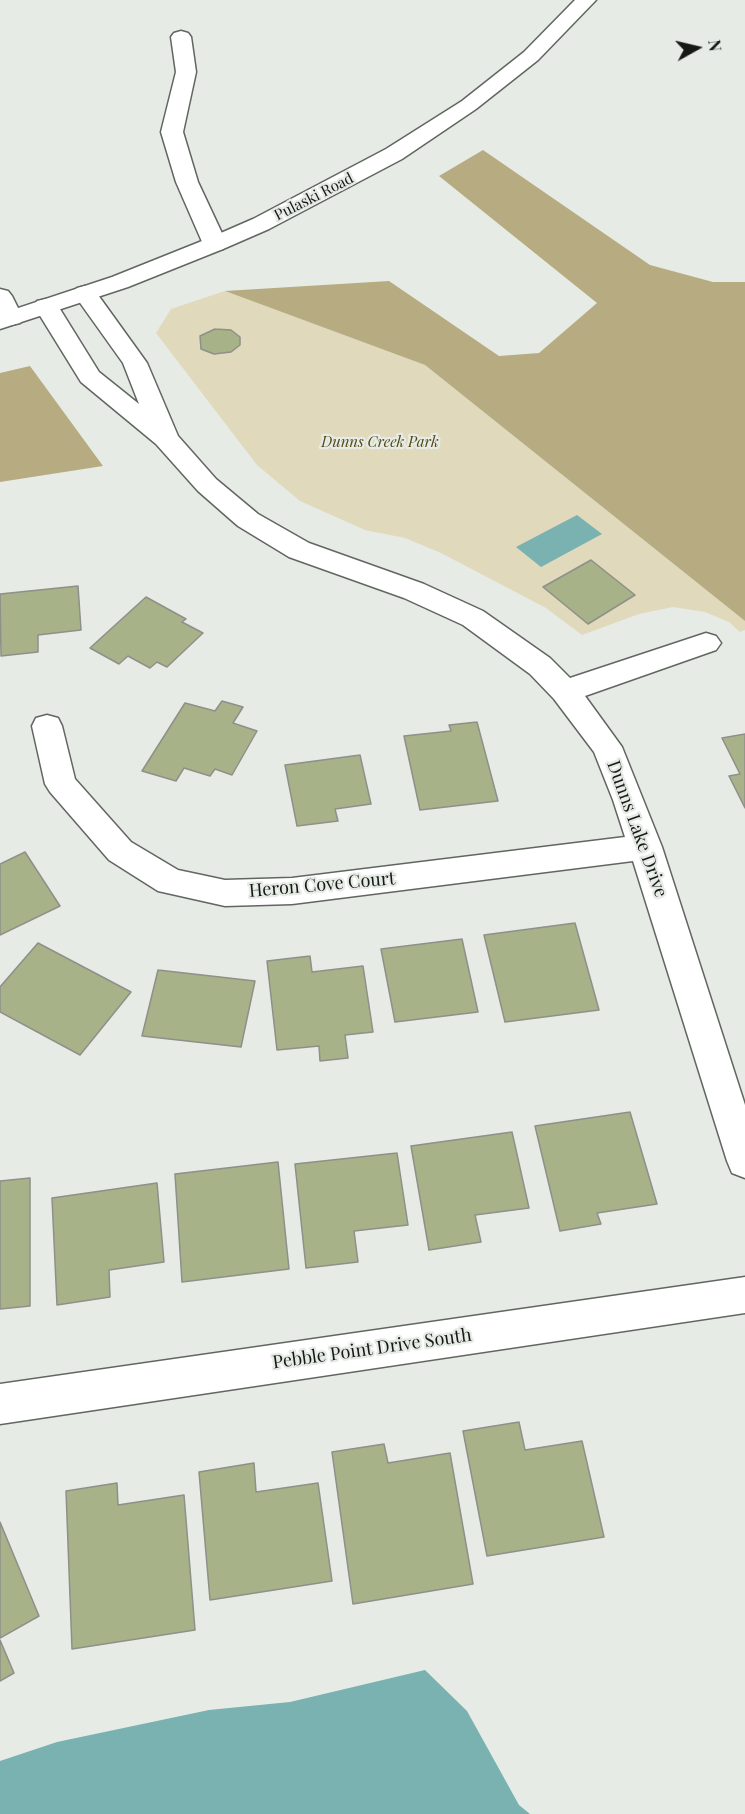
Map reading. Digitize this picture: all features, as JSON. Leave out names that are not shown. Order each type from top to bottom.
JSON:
[{"type":"street","name":"Pulaski Road","points":[[5,320],[85,293],[215,244],[261,224],[346,181],[431,131],[512,73],[586,0]]},
{"type":"street","points":[[182,37],[186,72],[172,132],[187,182],[215,244]]},
{"type":"street","points":[[85,293],[135,363],[165,438]]},
{"type":"street","points":[[0,296],[5,320]]},
{"type":"street","points":[[46,306],[90,377],[165,438]]},
{"type":"street","name":"Dunns Lake Drive","points":[[165,438],[207,485],[248,520],[300,550],[414,591],[473,618],[540,666],[565,691],[607,747],[646,847],[745,1161]]},
{"type":"street","points":[[565,691],[706,643]]},
{"type":"street","name":"Heron Cove Court","points":[[47,726],[61,784],[120,851],[170,882],[225,893],[292,891],[646,847]]},
{"type":"street","name":"Pebble Point Drive South","points":[[0,1404],[745,1295]]},
{"type":"green space","name":"Dunns Creek Park","points":[[225,291],[425,365],[745,621],[745,630],[740,632],[729,622],[705,612],[673,607],[639,614],[582,635],[546,608],[441,553],[405,538],[365,530],[300,501],[257,465],[156,333],[171,309]]},
{"type":"shaded area","points":[[483,150],[650,265],[713,282],[745,282],[745,621],[425,365],[225,291],[389,281],[499,356],[539,353],[597,303],[439,176]]},
{"type":"shaded area","points":[[30,366],[103,466],[0,482],[0,373]]},
{"type":"water","points":[[577,515],[602,534],[541,567],[516,547]]},
{"type":"water","points":[[425,1670],[467,1711],[519,1805],[530,1814],[0,1814],[0,1761],[57,1742],[209,1710],[290,1702]]},
{"type":"building","points":[[215,329],[231,330],[240,337],[240,345],[231,352],[214,354],[201,349],[200,336]]},
{"type":"building","points":[[591,560],[635,595],[588,624],[543,587]]},
{"type":"building","points":[[78,586],[81,630],[38,635],[38,652],[1,656],[0,594]]},
{"type":"building","points":[[146,597],[186,619],[182,622],[203,633],[167,667],[157,662],[150,668],[128,656],[119,664],[90,648]]},
{"type":"building","points":[[222,701],[243,707],[233,723],[257,731],[232,775],[215,769],[210,776],[184,768],[176,781],[142,771],[185,703],[215,711]]},
{"type":"building","points":[[477,722],[498,801],[420,810],[404,736],[451,731],[449,725]]},
{"type":"building","points":[[745,734],[745,808],[729,776],[740,774],[722,738]]},
{"type":"building","points":[[360,755],[371,804],[335,809],[338,821],[297,826],[285,765]]},
{"type":"building","points":[[25,852],[60,906],[0,935],[0,864]]},
{"type":"building","points":[[575,923],[599,1010],[505,1022],[484,935]]},
{"type":"building","points":[[462,939],[478,1012],[395,1022],[381,949]]},
{"type":"building","points":[[38,943],[131,992],[80,1055],[0,1012],[0,987]]},
{"type":"building","points":[[310,956],[312,972],[363,966],[373,1032],[345,1035],[348,1058],[320,1061],[319,1046],[277,1050],[267,961]]},
{"type":"building","points":[[158,970],[255,981],[241,1047],[142,1036]]},
{"type":"building","points":[[630,1112],[657,1204],[597,1213],[601,1224],[560,1231],[535,1126]]},
{"type":"building","points":[[512,1132],[529,1208],[475,1215],[481,1242],[429,1250],[411,1146]]},
{"type":"building","points":[[397,1153],[408,1225],[354,1231],[358,1262],[306,1268],[295,1164]]},
{"type":"building","points":[[278,1162],[289,1269],[182,1282],[175,1174]]},
{"type":"building","points":[[30,1178],[30,1306],[0,1309],[0,1181]]},
{"type":"building","points":[[157,1183],[164,1262],[109,1270],[110,1297],[57,1305],[52,1198]]},
{"type":"building","points":[[519,1422],[525,1450],[582,1441],[604,1537],[487,1556],[463,1431]]},
{"type":"building","points":[[384,1444],[388,1463],[450,1453],[473,1584],[353,1604],[332,1452]]},
{"type":"building","points":[[254,1463],[256,1492],[318,1483],[332,1581],[210,1600],[199,1472]]},
{"type":"building","points":[[117,1483],[118,1505],[184,1495],[195,1630],[72,1649],[66,1491]]},
{"type":"building","points":[[0,1522],[39,1616],[0,1638]]},
{"type":"building","points":[[0,1640],[14,1673],[0,1681]]}]
